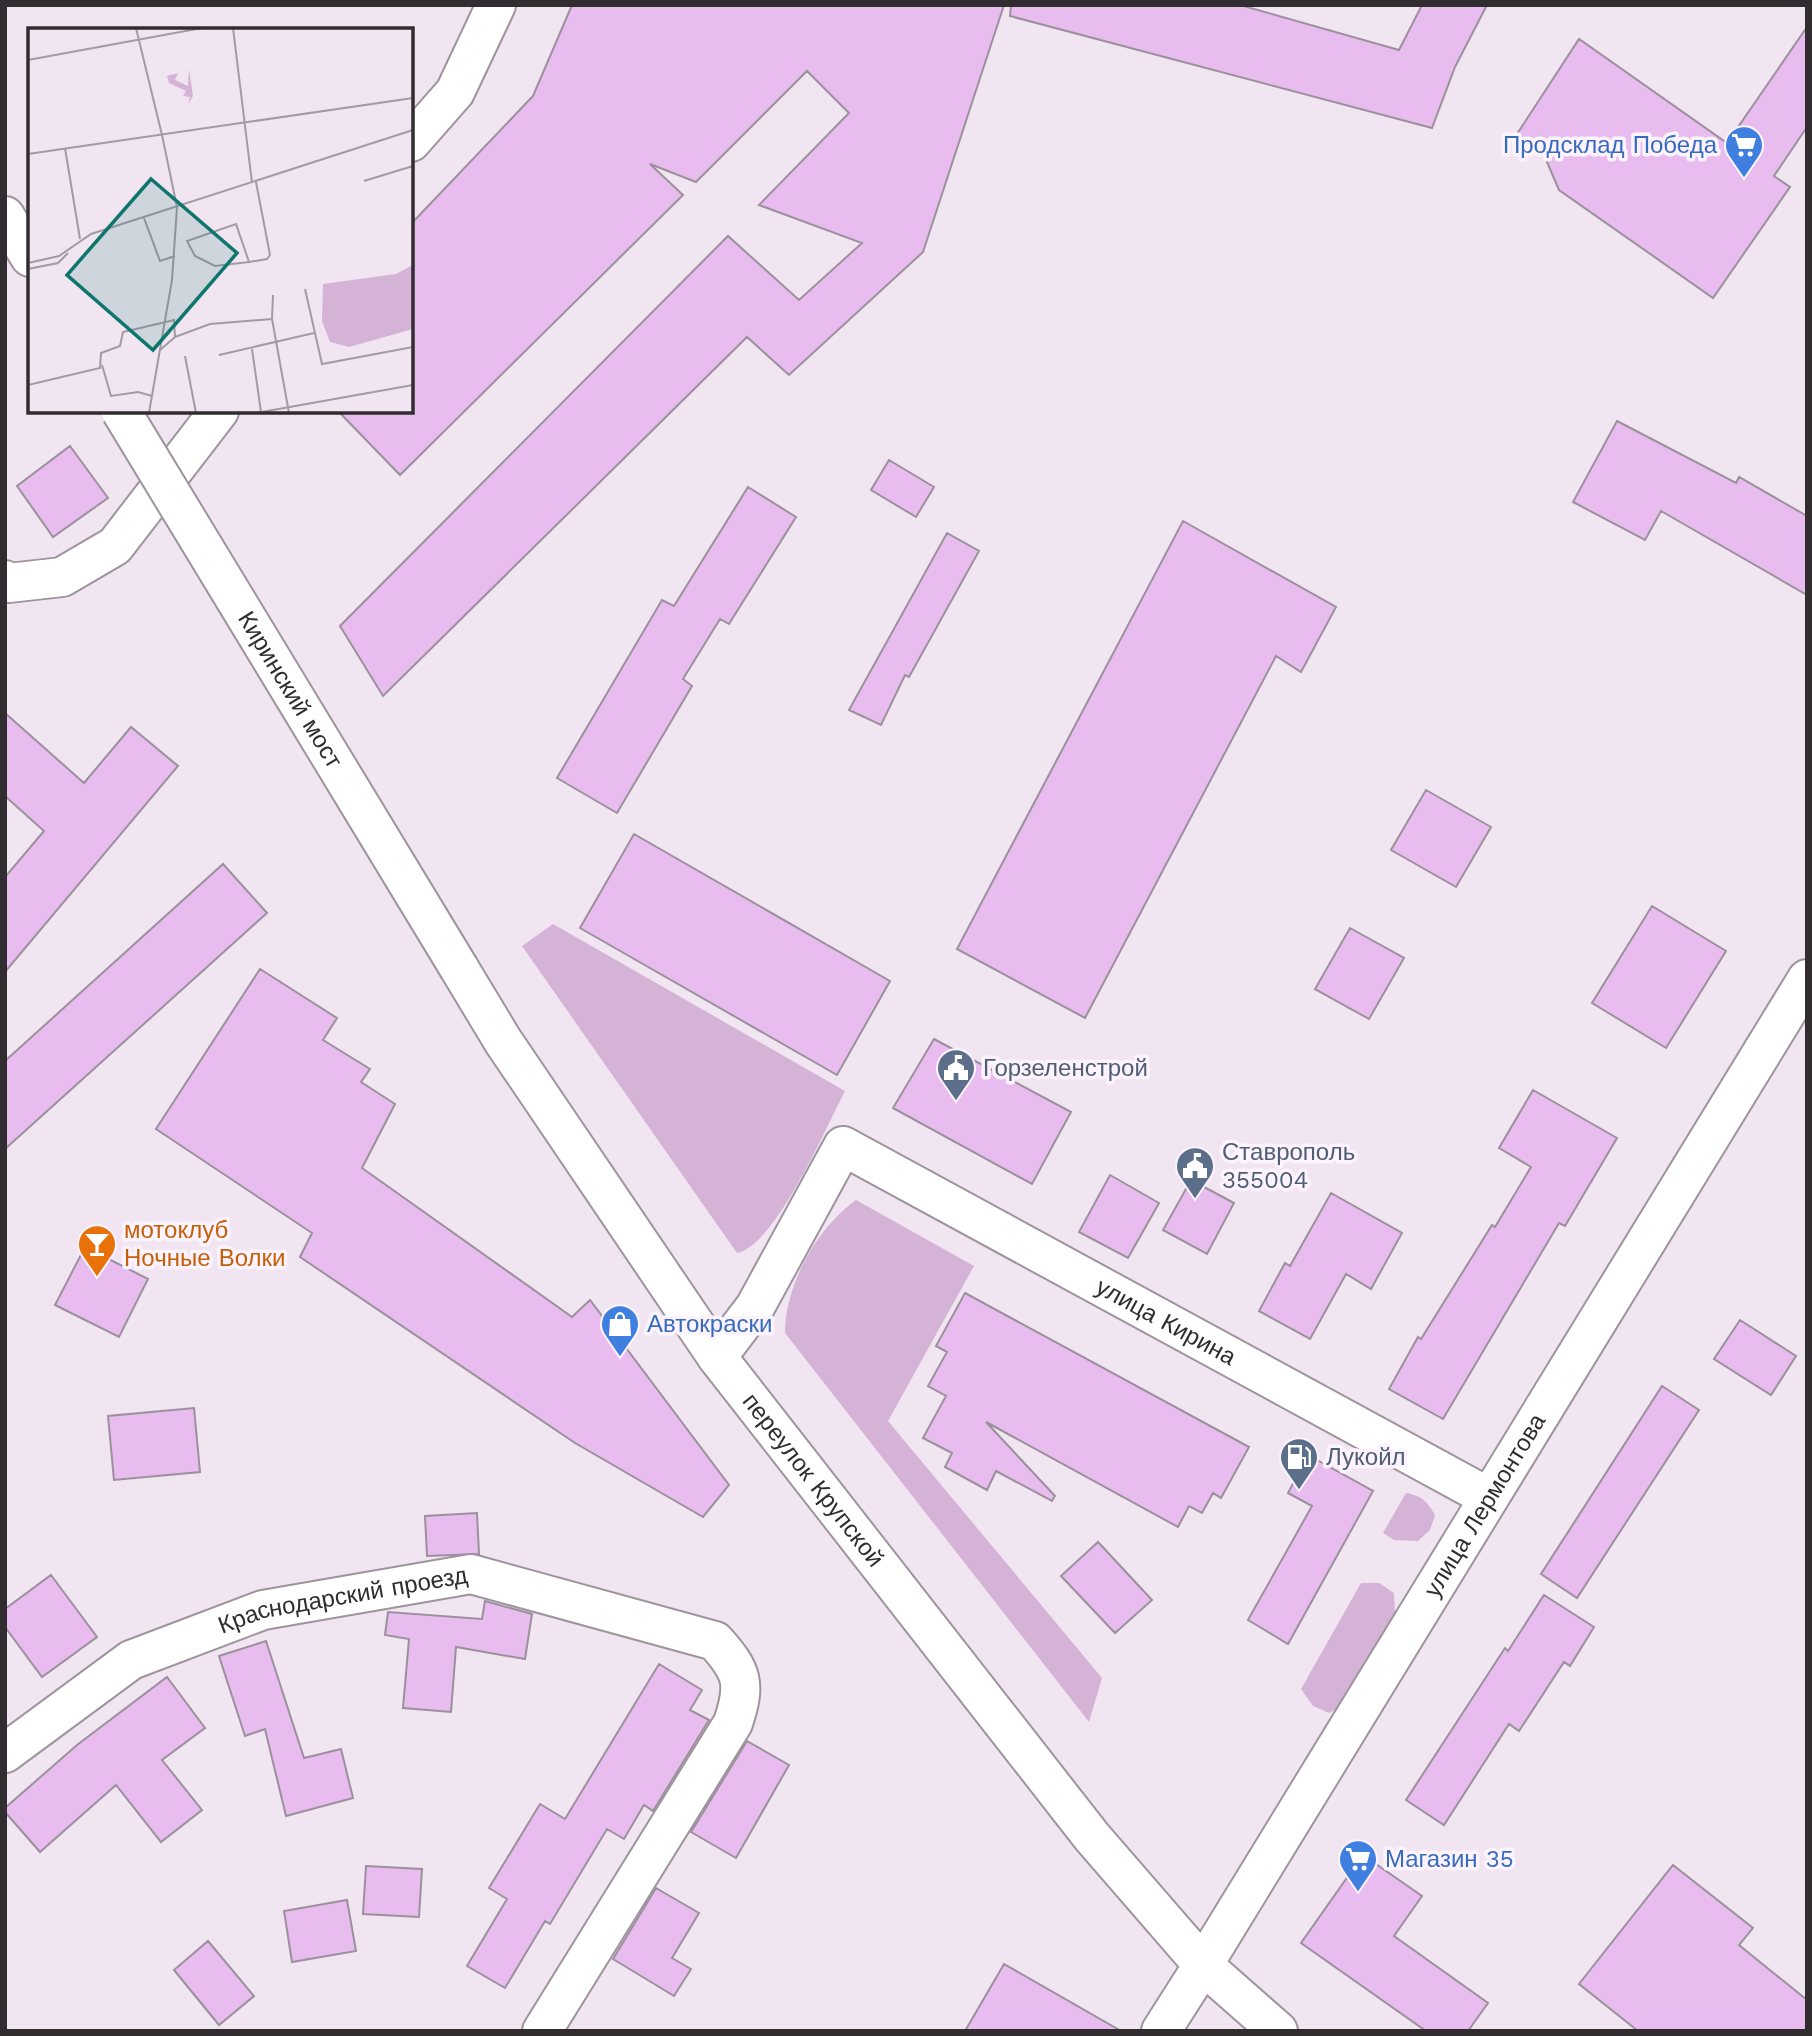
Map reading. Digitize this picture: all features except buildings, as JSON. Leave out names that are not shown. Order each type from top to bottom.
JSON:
[{"type":"street","points":[[413,140],[455,92],[496,5]]},
{"type":"street","points":[[5,216],[28,254]]},
{"type":"street","name":"Киринский мост","points":[[122,413],[459,968]]},
{"type":"street","points":[[5,580],[9,583],[62,577],[115,546],[217,413]]},
{"type":"street","name":"переулок Крупской","points":[[459,968],[511,1052],[717,1357],[1092,1837],[1203,1965],[1279,2031]]},
{"type":"street","name":"улица Лермонтова","points":[[1161,2031],[1807,979]]},
{"type":"street","name":"улица Кирина","points":[[717,1357],[755,1307],[843,1146],[1488,1497]]},
{"type":"street","name":"Краснодарский проезд","points":[[5,1753],[131,1660],[263,1610],[471,1574],[715,1642],[736,1664],[743,1693],[733,1723],[542,2031]]},
{"type":"shaded area","points":[[553,924],[845,1091],[783,1208],[768,1230],[752,1245],[737,1253],[522,946]]},
{"type":"shaded area","points":[[856,1200],[974,1266],[888,1421],[1102,1678],[1089,1722],[785,1333],[791,1296],[806,1259],[828,1226]]},
{"type":"shaded area","points":[[1406,1493],[1424,1500],[1435,1515],[1430,1530],[1418,1541],[1394,1540],[1383,1533]]},
{"type":"shaded area","points":[[1361,1583],[1379,1583],[1394,1593],[1395,1613],[1339,1708],[1329,1713],[1313,1706],[1301,1689]]},
{"type":"place","name":"Продсклад Победа","points":[[1744,179]]},
{"type":"place","name":"Горзеленстрой","points":[[956,1102]]},
{"type":"place","name":"Ставрополь 355004","points":[[1195,1200]]},
{"type":"place","name":"мотоклуб Ночные Волки","points":[[97,1278]]},
{"type":"place","name":"Автокраски","points":[[620,1358]]},
{"type":"place","name":"Лукойл","points":[[1299,1491]]},
{"type":"place","name":"Магазин 35","points":[[1358,1893]]}]
